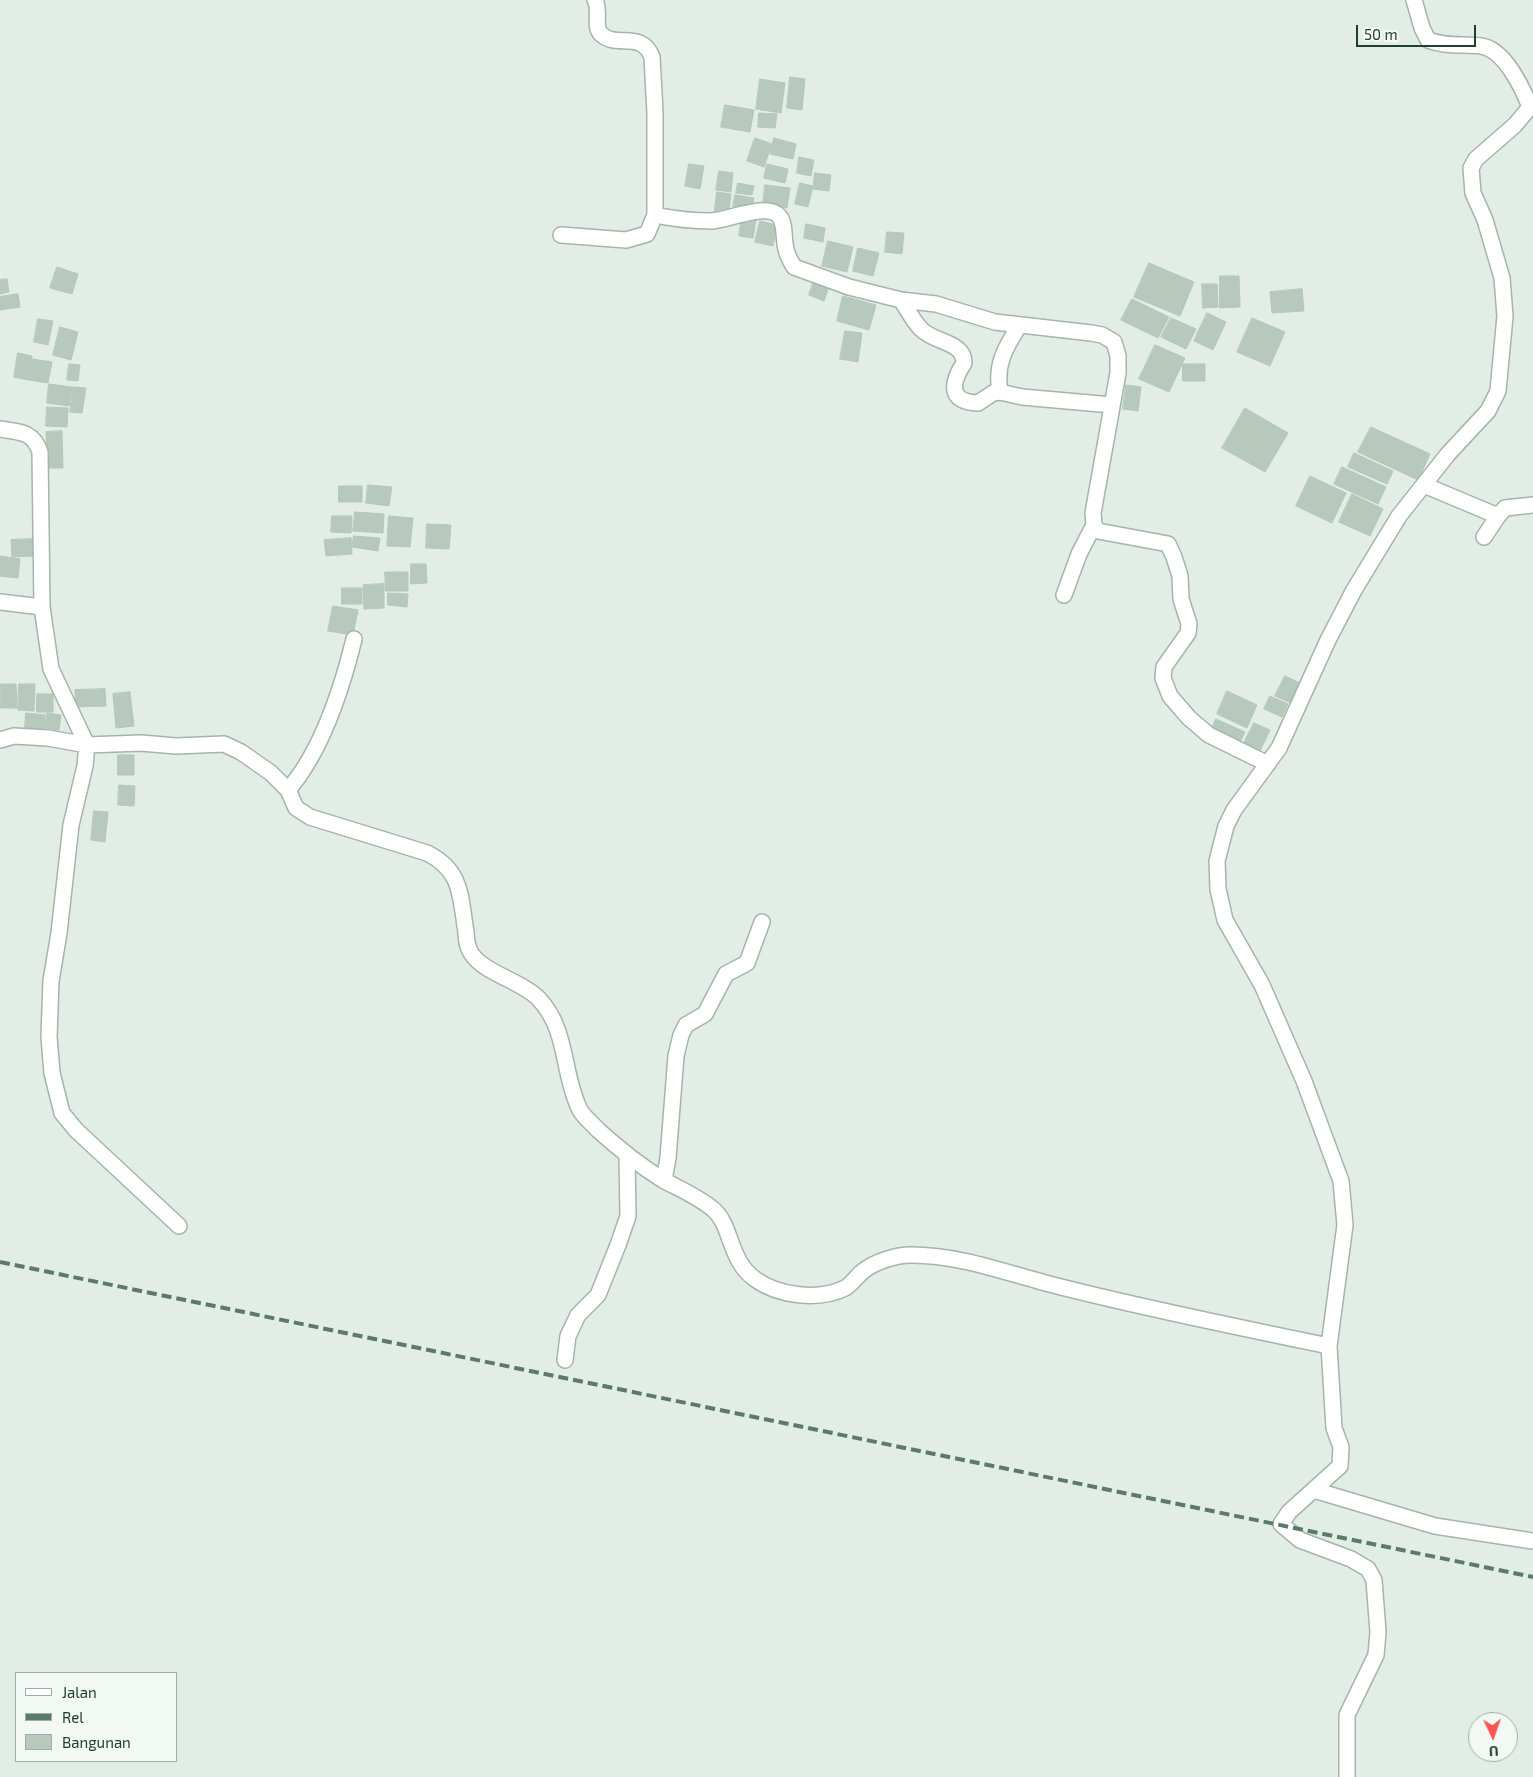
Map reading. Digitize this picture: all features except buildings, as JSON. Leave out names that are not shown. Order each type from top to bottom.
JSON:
[{"type":"street","points":[[561,235],[633,240],[647,234],[655,215],[655,113],[652,57],[649,49],[639,42],[610,38],[601,34],[598,27],[598,5],[596,0]]},
{"type":"street","points":[[1347,1777],[1348,1715],[1376,1655],[1378,1632],[1374,1580],[1368,1569],[1339,1553],[1300,1540],[1281,1524],[1289,1512],[1340,1466],[1341,1447],[1334,1428],[1329,1346],[1345,1225],[1341,1181],[1300,1072],[1262,985],[1225,920],[1218,889],[1217,861],[1226,826],[1234,810],[1268,764],[1294,717],[1328,640],[1354,590],[1399,516],[1448,454],[1488,411],[1498,390],[1505,316],[1502,278],[1485,220],[1473,194],[1471,168],[1476,159],[1515,125],[1532,105],[1498,53],[1484,46],[1440,45],[1428,40],[1422,28],[1414,0]]},
{"type":"street","points":[[655,215],[682,220],[713,221],[727,220],[754,211],[770,211],[778,214],[783,221],[785,249],[794,267],[849,287],[901,300],[936,304],[995,322],[1102,335],[1114,342],[1118,356],[1118,373],[1093,513],[1094,525],[1098,531],[1104,533],[1130,535],[1168,544],[1180,576],[1181,599],[1189,624],[1188,633],[1164,667],[1163,678],[1170,696],[1189,718],[1210,735],[1268,764]]},
{"type":"street","points":[[901,300],[922,330],[944,343],[957,347],[961,352],[964,363],[955,379],[954,387],[958,397],[978,403],[992,393],[1000,392],[1022,398],[1112,405]]},
{"type":"street","points":[[1000,392],[998,380],[999,363],[1005,347],[1020,326]]},
{"type":"street","points":[[0,429],[31,435],[37,441],[40,452],[42,607],[51,669],[87,745],[85,766],[71,825],[59,933],[51,981],[50,1037],[56,1095],[62,1113],[76,1130],[179,1226]]},
{"type":"street","points":[[1424,485],[1498,516]]},
{"type":"street","points":[[1484,537],[1498,516],[1506,508],[1533,505]]},
{"type":"street","points":[[1064,596],[1079,554],[1094,525]]},
{"type":"street","points":[[0,602],[42,607]]},
{"type":"street","points":[[288,790],[301,775],[337,701],[354,639]]},
{"type":"street","points":[[0,740],[14,736],[48,738],[87,745],[141,743],[190,746],[224,744],[241,752],[271,773],[288,790],[296,808],[310,818],[427,853],[441,860],[453,874],[459,887],[469,949],[480,964],[527,989],[538,998],[552,1016],[562,1038],[579,1110],[627,1158],[716,1211],[733,1252],[744,1268],[755,1279],[771,1287],[787,1292],[816,1296],[846,1288],[865,1270],[881,1261],[908,1254],[955,1259],[1145,1308],[1195,1317],[1234,1328],[1329,1346]]},
{"type":"street","points":[[664,1180],[668,1158],[676,1056],[681,1035],[686,1025],[705,1014],[726,974],[747,963],[762,922]]},
{"type":"street","points":[[565,1360],[568,1336],[578,1315],[598,1295],[628,1216],[627,1158]]},
{"type":"street","points":[[1314,1490],[1435,1526],[1533,1541]]},
{"type":"railway","points":[[0,1262],[1533,1577]]}]
